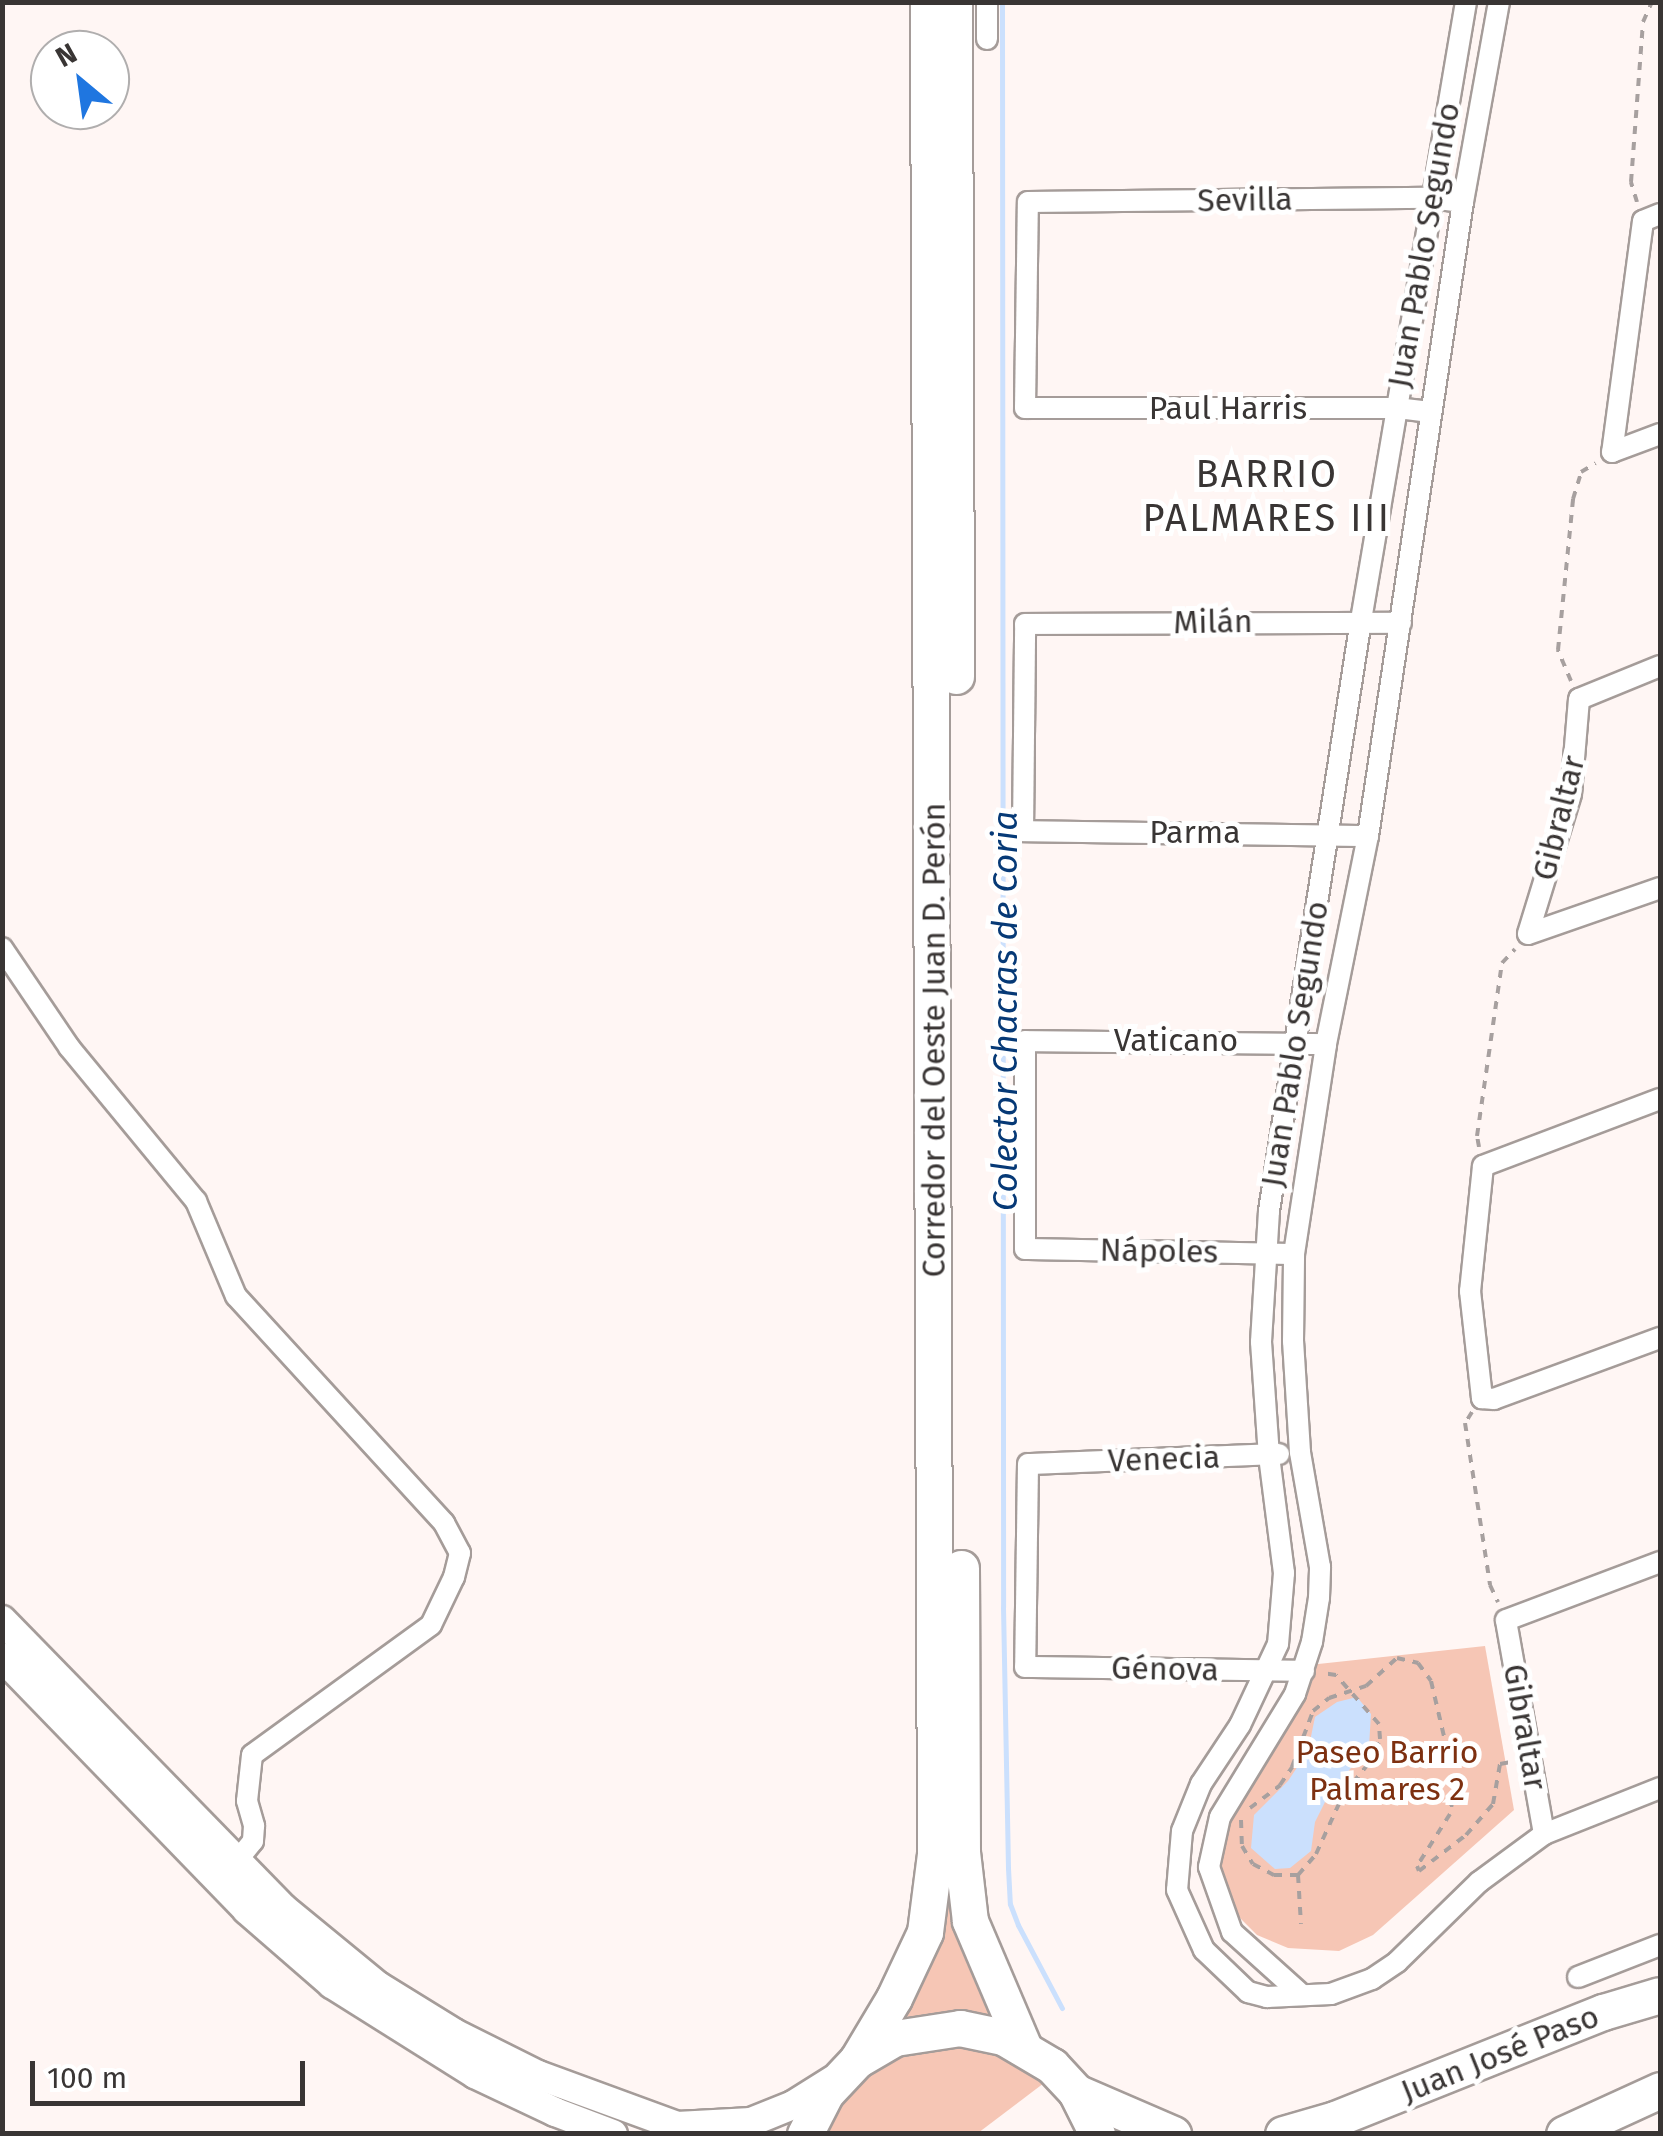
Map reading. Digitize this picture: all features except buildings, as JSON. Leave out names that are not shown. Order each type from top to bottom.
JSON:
[{"type":"highway","name":"Corredor del Oeste Juan D. Perón","points":[[805,2134],[921,1942],[935,1854],[928,2]]},
{"type":"highway","name":"Corredor del Oeste Juan D. Perón","points":[[954,2],[962,1852],[970,1921],[1023,2046]]},
{"type":"highway","name":"Juan José Paso","points":[[1283,2134],[1335,2119],[1603,2012],[1660,1996]]},
{"type":"highway","points":[[848,2068],[896,2038],[938,2028],[982,2031],[1023,2046],[1052,2066],[1076,2092],[1096,2134]]},
{"type":"highway","points":[[1564,2134],[1660,2090]]},
{"type":"highway","points":[[1076,2092],[1174,2134]]},
{"type":"main road","points":[[2,1620],[236,1862],[332,1950],[429,2019],[524,2069],[677,2126],[730,2126],[793,2106],[848,2068]]},
{"type":"main road","points":[[2,1657],[248,1910],[332,1984],[475,2074],[555,2112],[614,2134]]},
{"type":"street","points":[[986,39],[987,2]]},
{"type":"street","name":"Juan Pablo Segundo","points":[[1466,2],[1430,198],[1293,1040],[1264,1252],[1261,1342],[1268,1456],[1284,1573],[1278,1644],[1240,1724],[1202,1784],[1182,1832],[1177,1890],[1196,1936],[1222,1972],[1248,1992],[1267,1997],[1349,1989],[1397,1962],[1479,1882],[1544,1834],[1660,1788]]},
{"type":"street","name":"Juan Pablo Segundo","points":[[1302,1995],[1232,1932],[1209,1867],[1220,1817],[1273,1734],[1304,1671],[1319,1598],[1320,1567],[1300,1452],[1293,1341],[1294,1254],[1326,1044],[1368,836],[1463,202],[1500,2]]},
{"type":"street","name":"Sevilla","points":[[1025,408],[1028,202],[1430,198],[1463,202]]},
{"type":"street","points":[[1612,452],[1652,218]]},
{"type":"street","name":"Paul Harris","points":[[1025,408],[1396,408],[1430,412]]},
{"type":"street","points":[[1612,452],[1660,434]]},
{"type":"street","name":"Milán","points":[[1023,832],[1025,624],[1361,620],[1401,623]]},
{"type":"street","points":[[1579,699],[1660,666]]},
{"type":"street","name":"Gibraltar","points":[[1528,934],[1572,794],[1579,699]]},
{"type":"street","name":"Parma","points":[[1023,832],[1328,832],[1368,836]]},
{"type":"street","points":[[1528,934],[1660,888]]},
{"type":"street","points":[[2,948],[69,1046],[196,1200],[236,1296],[444,1523],[460,1553],[454,1577],[431,1625],[252,1756],[247,1802],[254,1826],[253,1841],[236,1862]]},
{"type":"street","name":"Vaticano","points":[[1025,1249],[1025,1041],[1293,1040],[1326,1044]]},
{"type":"street","points":[[1660,1098],[1483,1166],[1470,1291],[1482,1398],[1494,1399],[1660,1338]]},
{"type":"street","name":"Nápoles","points":[[1025,1249],[1294,1254]]},
{"type":"street","name":"Venecia","points":[[1026,1667],[1028,1464],[1300,1452]]},
{"type":"street","points":[[1506,1620],[1660,1562]]},
{"type":"street","name":"Gibraltar","points":[[1506,1620],[1544,1834]]},
{"type":"street","name":"Génova","points":[[1026,1667],[1304,1671]]},
{"type":"street","points":[[1578,1978],[1660,1945]]},
{"type":"path","points":[[1652,2],[1643,22],[1631,182],[1652,218]]},
{"type":"path","points":[[1579,699],[1558,650],[1573,499],[1581,472],[1612,452]]},
{"type":"path","points":[[1483,1166],[1477,1136],[1502,963],[1528,934]]},
{"type":"path","points":[[1482,1398],[1465,1423],[1490,1585],[1506,1620]]},
{"type":"path","points":[[1298,1874],[1274,1875],[1253,1864],[1242,1846],[1242,1820],[1292,1767],[1313,1711],[1330,1698],[1352,1693],[1397,1658],[1418,1663],[1430,1682],[1455,1783],[1450,1814],[1417,1866],[1420,1871],[1466,1836],[1492,1804],[1500,1764],[1530,1758]]},
{"type":"path","points":[[1301,1924],[1298,1874],[1316,1854],[1343,1795],[1368,1764],[1380,1739],[1379,1724],[1336,1676],[1304,1671]]},
{"type":"green space","name":"Paseo Barrio Palmares 2","points":[[1485,1646],[1514,1810],[1373,1935],[1339,1951],[1288,1948],[1257,1935],[1231,1909],[1216,1872],[1218,1826],[1309,1665]]},
{"type":"green space","points":[[944,1848],[1003,2022],[951,2013],[891,2021]]},
{"type":"green space","points":[[949,2043],[996,2052],[1044,2083],[978,2133],[817,2134],[844,2089],[903,2051]]},
{"type":"water","points":[[1357,1697],[1371,1714],[1369,1746],[1328,1796],[1315,1822],[1311,1851],[1290,1868],[1275,1869],[1251,1848],[1254,1815],[1288,1781],[1308,1751],[1315,1717],[1337,1702]]},
{"type":"waterway","name":"Colector Chacras de Coria","points":[[1002,2],[1003,1607],[1008,1868],[1010,1904],[1018,1925],[1062,2008]]},
{"type":"district","name":"BARRIO PALMARES III","points":[[1267,497]]}]
